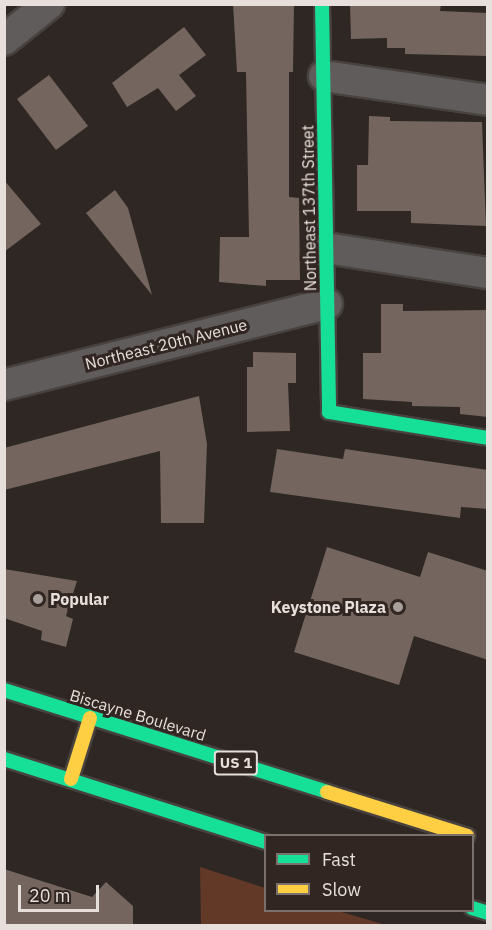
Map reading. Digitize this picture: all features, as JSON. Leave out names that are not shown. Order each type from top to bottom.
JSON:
[{"type":"main road","name":"Northeast 137th Street","points":[[322,4],[328,412],[488,438]]},
{"type":"main road","name":"Biscayne Boulevard","points":[[4,690],[460,834]]},
{"type":"main road","points":[[71,779],[90,718]]},
{"type":"main road","points":[[4,759],[264,841]]},
{"type":"street","points":[[4,40],[49,4]]},
{"type":"street","points":[[324,76],[488,100]]},
{"type":"street","points":[[326,248],[488,273]]},
{"type":"street","name":"Northeast 20th Avenue","points":[[4,385],[327,304]]},
{"type":"shaded area","points":[[200,867],[264,888],[264,912],[341,912],[386,925],[201,925]]},
{"type":"building","points":[[233,4],[294,4],[293,72],[289,72],[289,197],[299,198],[300,280],[266,280],[266,286],[219,282],[220,237],[249,237],[246,72],[237,72]]},
{"type":"building","points":[[441,4],[440,11],[488,13],[488,56],[405,54],[405,48],[387,48],[387,38],[351,39],[350,5]]},
{"type":"building","points":[[184,27],[206,55],[179,75],[196,96],[176,111],[158,88],[127,107],[112,83]]},
{"type":"building","points":[[49,75],[88,126],[56,150],[17,99]]},
{"type":"building","points":[[369,116],[390,117],[390,121],[482,122],[486,226],[411,223],[411,211],[357,211],[357,165],[368,165]]},
{"type":"building","points":[[4,180],[41,224],[4,252]]},
{"type":"building","points":[[115,190],[128,208],[152,295],[86,213]]},
{"type":"building","points":[[381,304],[403,304],[403,311],[488,310],[488,417],[460,414],[460,407],[412,406],[412,402],[363,399],[363,353],[381,353]]},
{"type":"building","points":[[253,352],[296,353],[296,383],[288,383],[290,431],[247,432],[247,367],[253,367]]},
{"type":"building","points":[[199,396],[207,444],[204,523],[161,523],[160,451],[4,490],[4,448]]},
{"type":"building","points":[[277,449],[343,459],[345,449],[488,470],[488,509],[461,507],[460,518],[270,492]]},
{"type":"building","name":"Keystone Plaza","points":[[327,547],[420,577],[428,552],[488,571],[488,660],[414,636],[399,685],[294,652]]},
{"type":"building","name":"Popular","points":[[4,569],[77,581],[66,616],[73,619],[66,647],[41,640],[42,631],[4,618]]},
{"type":"building","points":[[4,869],[92,897],[106,882],[133,906],[133,926],[4,926]]},
{"type":"traffic: fast","points":[[322,4],[329,412],[488,438]]},
{"type":"traffic: fast","points":[[4,690],[327,792]]},
{"type":"traffic: fast","points":[[4,759],[264,841]]},
{"type":"traffic: fast","points":[[474,909],[488,913]]},
{"type":"traffic: slow","points":[[71,779],[90,718]]},
{"type":"traffic: slow","points":[[327,792],[461,834]]},
{"type":"place","name":"Popular","points":[[38,599]]},
{"type":"place","name":"Keystone Plaza","points":[[398,607]]}]
